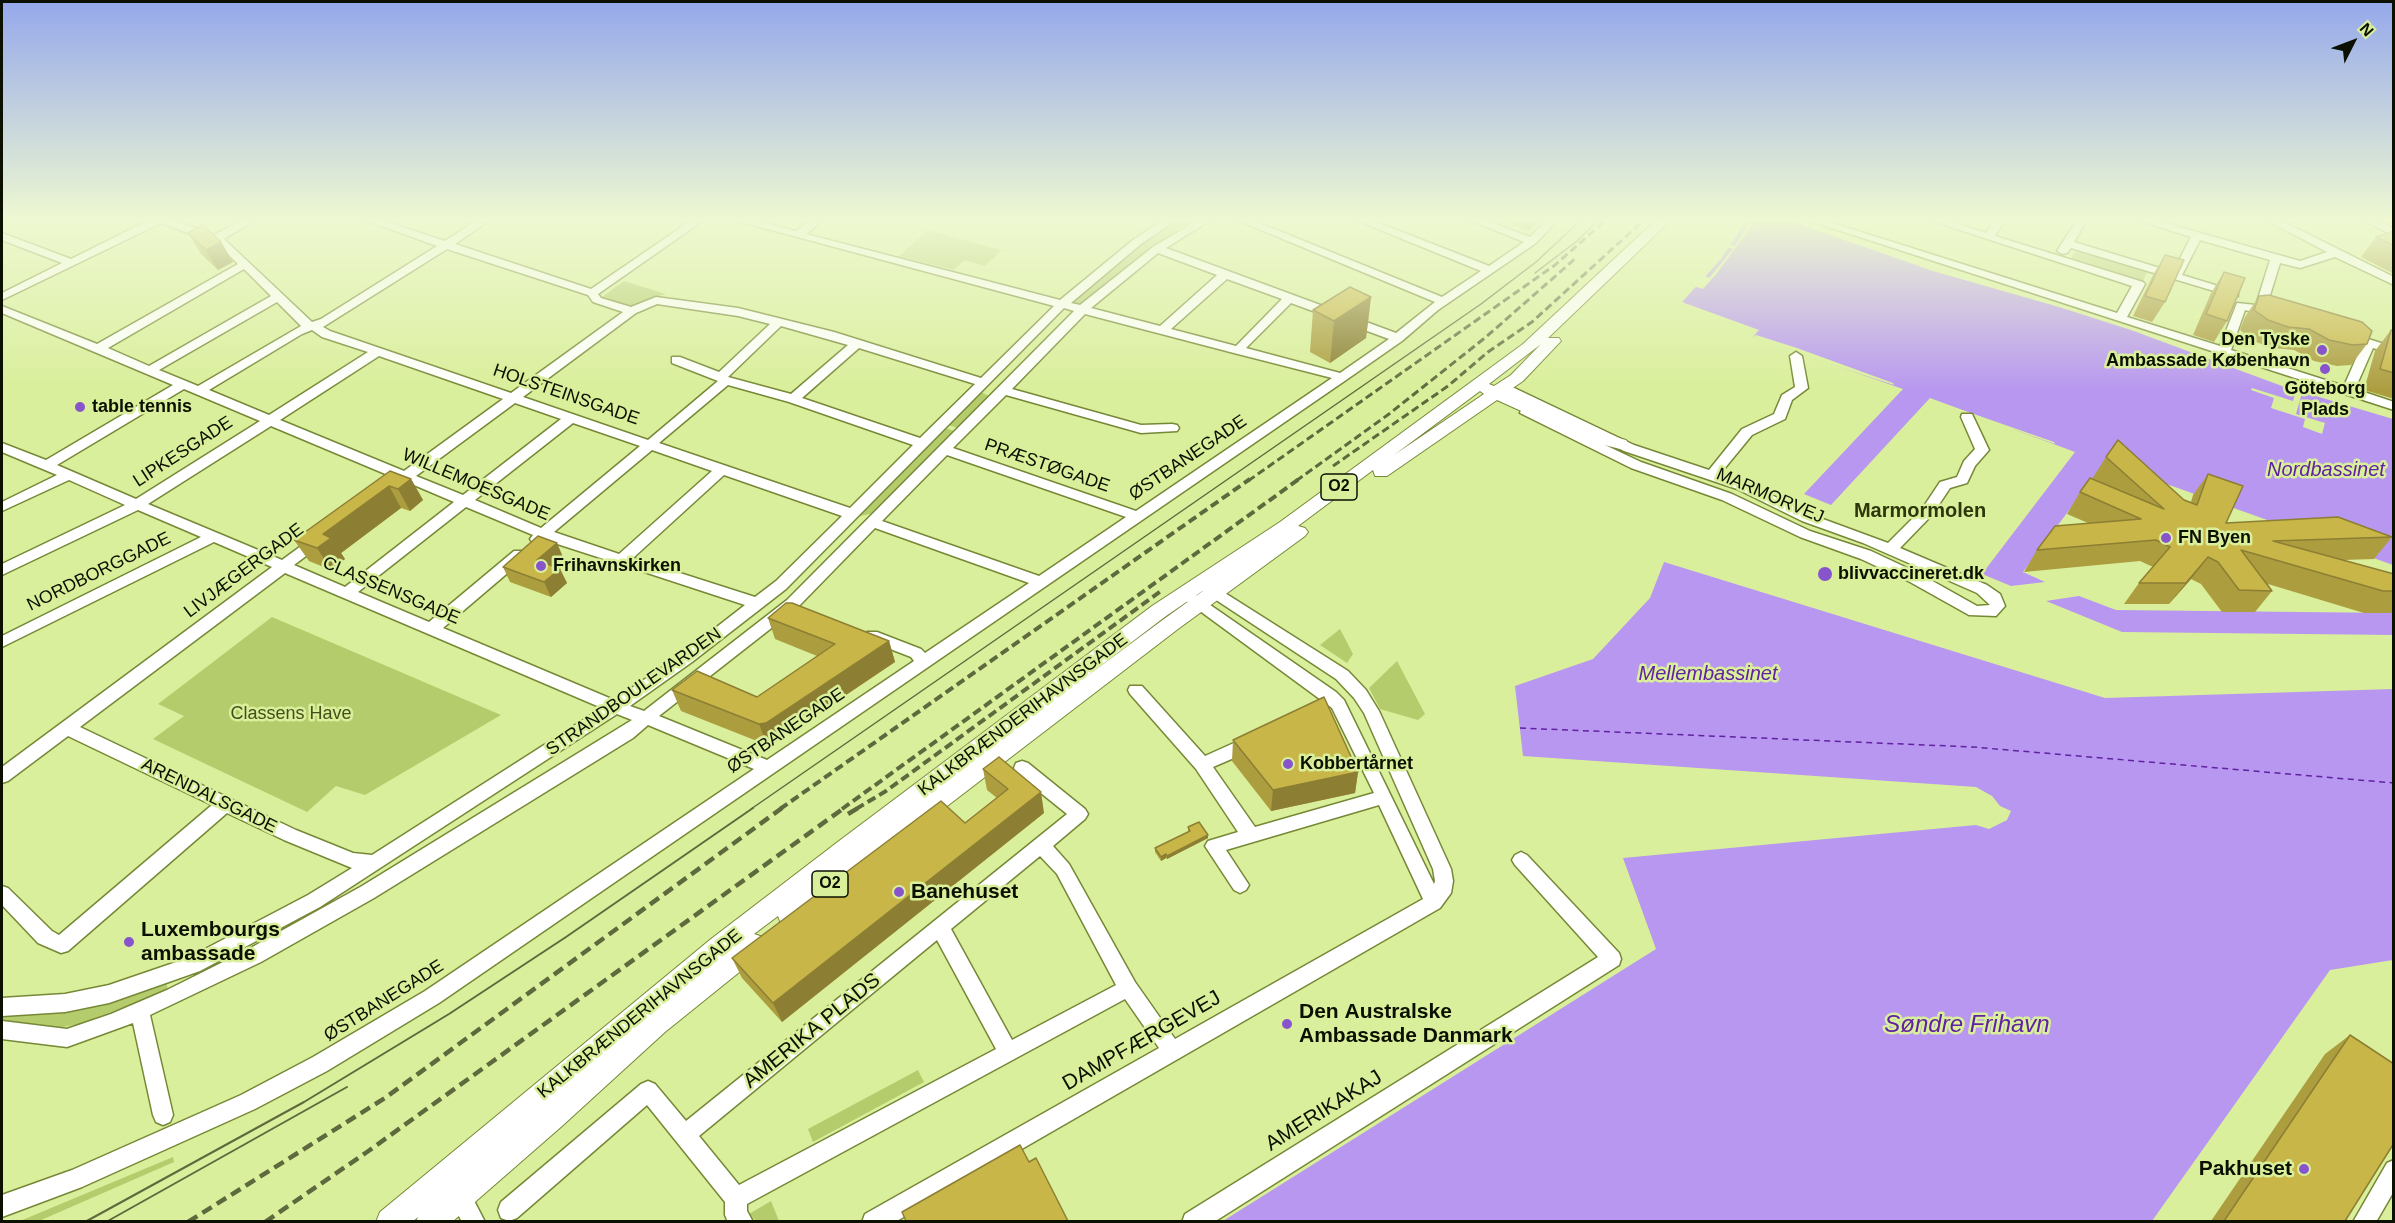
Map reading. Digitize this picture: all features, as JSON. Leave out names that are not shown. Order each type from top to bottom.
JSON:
[{"type":"main road","name":"KALKBRÆNDERIHAVNSGADE","points":[[390,1221],[452,1186],[553,1117],[656,1024],[857,862],[1286,526],[1529,347],[1603,277]]},
{"type":"main road","name":"KALKBRÆNDERIHAVNSGADE","points":[[1200,593],[1517,378],[1615,277]]},
{"type":"main road","points":[[1474,388],[1498,392],[1591,436],[1620,444]]},
{"type":"main road","name":"KALKBRÆNDERIHAVNSGADE","points":[[430,1221],[452,1186]]},
{"type":"street","points":[[2,297],[42,277]]},
{"type":"street","points":[[98,349],[222,277]]},
{"type":"street","name":"HOLSTEINSGADE","points":[[258,277],[307,325],[326,334],[852,514]]},
{"type":"street","points":[[200,390],[298,332],[325,322],[396,277]]},
{"type":"street","points":[[542,277],[592,293],[597,300],[632,311]]},
{"type":"street","points":[[592,293],[615,277]]},
{"type":"street","points":[[957,277],[1342,377]]},
{"type":"street","name":"STRANDBOULEVARDEN","points":[[2,1007],[65,1003],[108,994],[193,965],[283,919],[354,868],[376,863],[615,707],[687,658],[759,604],[801,566],[1062,304],[1095,277]]},
{"type":"street","name":"STRANDBOULEVARDEN","points":[[2,1030],[67,1038],[140,1012],[254,956],[368,892],[502,812],[648,718],[792,604],[1083,309],[1122,277]]},
{"type":"street","points":[[1163,330],[1222,277]]},
{"type":"street","points":[[1233,277],[1398,338]]},
{"type":"street","points":[[1383,277],[1444,302]]},
{"type":"street","name":"ØSTBANEGADE","points":[[2,1206],[75,1180],[163,1143],[248,1102],[320,1064],[432,997],[766,767],[925,662],[1342,377],[1480,277]]},
{"type":"street","points":[[1991,277],[2394,406]]},
{"type":"street","points":[[2117,277],[2139,284],[2120,318]]},
{"type":"street","points":[[2179,277],[2261,306],[2282,317]]},
{"type":"street","points":[[2261,306],[2270,277]]},
{"type":"street","points":[[150,370],[278,297]]},
{"type":"street","points":[[1238,350],[1289,298]]},
{"type":"street","points":[[377,497],[632,311],[659,299],[738,312],[779,322],[857,343],[984,383]]},
{"type":"street","points":[[2224,352],[2241,304],[2261,306]]},
{"type":"street","name":"WILLEMOESGADE","points":[[2,309],[543,534],[759,604]]},
{"type":"street","points":[[431,629],[724,379],[779,322]]},
{"type":"street","points":[[2338,334],[2394,351]]},
{"type":"street","points":[[793,399],[857,343]]},
{"type":"street","points":[[2348,391],[2369,343]]},
{"type":"street","name":"LIPKESGADE","points":[[2,570],[138,504],[377,352]]},
{"type":"street","name":"MARMORVEJ","points":[[1712,477],[1718,466],[1733,452],[1747,432],[1780,416],[1786,398],[1802,388],[1796,356]]},
{"type":"street","points":[[676,360],[703,372],[793,399],[921,443]]},
{"type":"street","points":[[46,466],[184,384]]},
{"type":"street","points":[[1002,390],[1141,429],[1172,428]]},
{"type":"street","name":"MARMORVEJ","points":[[1498,392],[1636,465],[1727,497],[1805,534],[1877,560],[1974,611],[1991,612],[1998,606],[1995,598],[1987,592],[1890,549],[1807,519],[1742,486],[1620,444]]},
{"type":"street","points":[[1890,549],[1927,512],[1945,485],[1962,480],[1969,464],[1982,450],[1967,417]]},
{"type":"street","points":[[347,593],[571,418]]},
{"type":"street","name":"CLASSENSGADE","points":[[2,447],[615,707],[648,718],[766,767]]},
{"type":"street","name":"PRÆSTØGADE","points":[[945,450],[1137,516]]},
{"type":"street","points":[[621,561],[722,469]]},
{"type":"street","points":[[2,507],[69,475]]},
{"type":"street","points":[[874,523],[1041,582]]},
{"type":"street","name":"LIVJÆGERGADE","points":[[2,776],[330,531]]},
{"type":"street","name":"NORDBORGGADE","points":[[2,642],[213,537]]},
{"type":"street","points":[[1200,593],[1258,645],[1337,684]]},
{"type":"street","points":[[1200,593],[1337,684],[1371,711],[1442,869],[1444,881],[1438,898]]},
{"type":"street","points":[[792,604],[812,612]]},
{"type":"street","points":[[853,628],[916,653],[925,662]]},
{"type":"street","points":[[1337,684],[1330,696],[1345,715],[1384,797],[1438,898]]},
{"type":"street","points":[[1136,690],[1202,765],[1251,836]]},
{"type":"street","name":"ARENDALSGADE","points":[[67,728],[354,868]]},
{"type":"street","points":[[1202,765],[1262,738]]},
{"type":"street","name":"AMERIKA PLADS","points":[[684,1135],[1079,814],[1022,768]]},
{"type":"street","points":[[1240,885],[1214,846],[1384,797]]},
{"type":"street","points":[[2,894],[45,937],[61,945],[225,804]]},
{"type":"street","points":[[1041,845],[1063,869],[1128,988],[1172,1051]]},
{"type":"street","name":"AMERIKAKAJ","points":[[1193,1221],[1612,958],[1521,860]]},
{"type":"street","name":"DAMPFÆRGEVEJ","points":[[873,1221],[1438,898]]},
{"type":"street","points":[[940,927],[1008,1052]]},
{"type":"street","points":[[736,1198],[1128,988]]},
{"type":"street","points":[[140,1012],[163,1115]]},
{"type":"street","points":[[510,1210],[648,1091],[736,1198],[736,1215],[742,1221]]},
{"type":"street","points":[[2364,1221],[2394,1170]]},
{"type":"street","points":[[452,1186],[474,1221]]},
{"type":"green space","points":[[1101,277],[1118,277],[1083,306],[1071,301]]},
{"type":"green space","points":[[2131,277],[2145,277],[2143,281]]},
{"type":"green space","points":[[624,281],[666,294],[649,299],[635,308],[602,297]]},
{"type":"green space","points":[[979,391],[991,397],[961,429],[945,424]]},
{"type":"green space","points":[[943,427],[957,432],[879,512],[856,515]]},
{"type":"green space","name":"Classens Have","points":[[272,617],[501,715],[365,795],[336,786],[307,812],[153,739],[184,716],[158,704]]},
{"type":"green space","points":[[1340,629],[1353,654],[1347,663],[1320,645]]},
{"type":"green space","points":[[1397,661],[1425,714],[1418,720],[1380,709],[1369,688]]},
{"type":"green space","points":[[166,979],[168,991],[79,1024],[52,1029],[2,1022],[2,1013],[44,1011]]},
{"type":"green space","points":[[918,1070],[924,1082],[813,1142],[808,1129]]},
{"type":"green space","points":[[173,1157],[174,1162],[39,1221],[20,1221]]},
{"type":"green space","points":[[771,1201],[779,1221],[756,1221],[749,1214]]},
{"type":"water","name":"Nordbassinet","points":[[1705,277],[1954,277],[2131,330],[2282,386],[2393,419],[2393,565],[2105,462],[2023,572],[2045,582],[2011,586],[1982,574],[2075,452],[1930,398],[1831,505],[1804,494],[1903,389],[1753,337],[1759,330],[1682,302]]},
{"type":"water","name":"Søndre Frihavn","points":[[1664,562],[2105,698],[2393,689],[2393,960],[2330,970],[2152,1221],[1223,1221],[1656,949],[1623,858],[1976,825],[1989,829],[2007,820],[2011,811],[2000,806],[1992,796],[1976,787],[1523,756],[1515,686],[1593,659],[1650,598]]},
{"type":"water","points":[[2079,596],[2116,610],[2393,613],[2393,635],[2122,632],[2046,601]]},
{"type":"pier","points":[[1701,277],[1713,277],[1703,289],[1693,286]]},
{"type":"pier","points":[[1756,335],[1894,385],[1775,346],[1753,337]]},
{"type":"pier","points":[[2252,388],[2293,401],[2296,391],[2302,393],[2296,414],[2325,423],[2322,434],[2303,427],[2305,419],[2271,408],[2274,398],[2251,390]]},
{"type":"pier","points":[[1945,404],[2055,444],[2013,429],[2001,428],[1947,408]]},
{"type":"building","points":[[2154,277],[2176,277],[2165,302],[2145,296]]},
{"type":"building","points":[[2222,277],[2245,278],[2227,321],[2206,314]]},
{"type":"building","points":[[1350,287],[1371,297],[1334,321],[1313,310]]},
{"type":"building","points":[[2269,295],[2362,322],[2372,331],[2367,344],[2353,345],[2329,340],[2309,329],[2288,327],[2268,320],[2254,310],[2259,296]]},
{"type":"building","points":[[2391,330],[2394,331],[2394,373],[2380,369]]},
{"type":"building","points":[[2118,440],[2184,500],[2197,505],[2208,474],[2243,486],[2226,523],[2338,517],[2392,537],[2273,541],[2394,574],[2394,591],[2383,591],[2241,550],[2272,591],[2239,590],[2218,562],[2208,557],[2186,583],[2139,583],[2170,547],[2156,540],[2037,550],[2055,526],[2141,519],[2080,492],[2090,478],[2164,509],[2106,457]]},
{"type":"building","points":[[390,471],[411,479],[398,489],[389,486],[323,534],[331,538],[317,548],[294,540]]},
{"type":"building","points":[[538,536],[557,543],[537,560],[560,569],[544,582],[503,567]]},
{"type":"building","points":[[786,603],[792,603],[889,641],[766,723],[759,724],[672,690],[697,671],[757,697],[835,644],[768,618]]},
{"type":"building","name":"Kobbertårnet","points":[[1324,697],[1358,772],[1273,790],[1233,740]]},
{"type":"building","points":[[999,757],[1041,792],[773,1003],[732,958],[941,801],[965,823],[1008,789],[983,769]]},
{"type":"building","points":[[1199,822],[1208,835],[1161,857],[1155,848],[1190,831],[1188,827]]},
{"type":"building","name":"Pakhuset","points":[[2350,1035],[2394,1064],[2394,1143],[2345,1221],[2224,1221]]},
{"type":"building","points":[[1020,1145],[1029,1162],[1036,1158],[1068,1221],[906,1221],[902,1212]]},
{"type":"ferry route","points":[[1520,728],[1973,747],[2394,783]]},
{"type":"tram line","points":[[751,809],[1481,304],[1516,277]]},
{"type":"tram line","points":[[85,1222],[304,1102],[449,1014],[566,937],[753,808]]},
{"type":"tram line","points":[[106,1222],[347,1087]]},
{"type":"railway","points":[[1248,481],[1538,277]]},
{"type":"railway","points":[[1296,481],[1389,414],[1486,337],[1554,277]]},
{"type":"railway","points":[[1333,466],[1448,386],[1488,352],[1532,322],[1581,277]]},
{"type":"railway","points":[[780,809],[1250,479]]},
{"type":"railway","points":[[842,809],[1299,479]]},
{"type":"railway","points":[[856,809],[886,791],[1161,591]]},
{"type":"railway","points":[[188,1222],[385,1098],[782,808]]},
{"type":"railway","points":[[265,1222],[367,1152],[844,808]]},
{"type":"railway","points":[[848,814],[858,808]]},
{"type":"place","name":"Den Tyske Ambassade København","points":[[2322,350]]},
{"type":"place","name":"Göteborg Plads","points":[[2325,369]]},
{"type":"place","name":"table tennis","points":[[80,407]]},
{"type":"place","name":"FN Byen","points":[[2166,538]]},
{"type":"place","name":"Frihavnskirken","points":[[541,566]]},
{"type":"place","name":"blivvaccineret.dk","points":[[1825,574]]},
{"type":"place","name":"Kobbertårnet","points":[[1288,764]]},
{"type":"place","name":"Banehuset","points":[[899,892]]},
{"type":"place","name":"Luxembourgs ambassade","points":[[129,942]]},
{"type":"place","name":"Den Australske Ambassade Danmark","points":[[1287,1024]]},
{"type":"place","name":"Pakhuset","points":[[2304,1169]]},
{"type":"district","name":"Marmormolen","points":[[1920,511]]},
{"type":"water label","name":"Mellembassinet","points":[[1708,674]]}]
